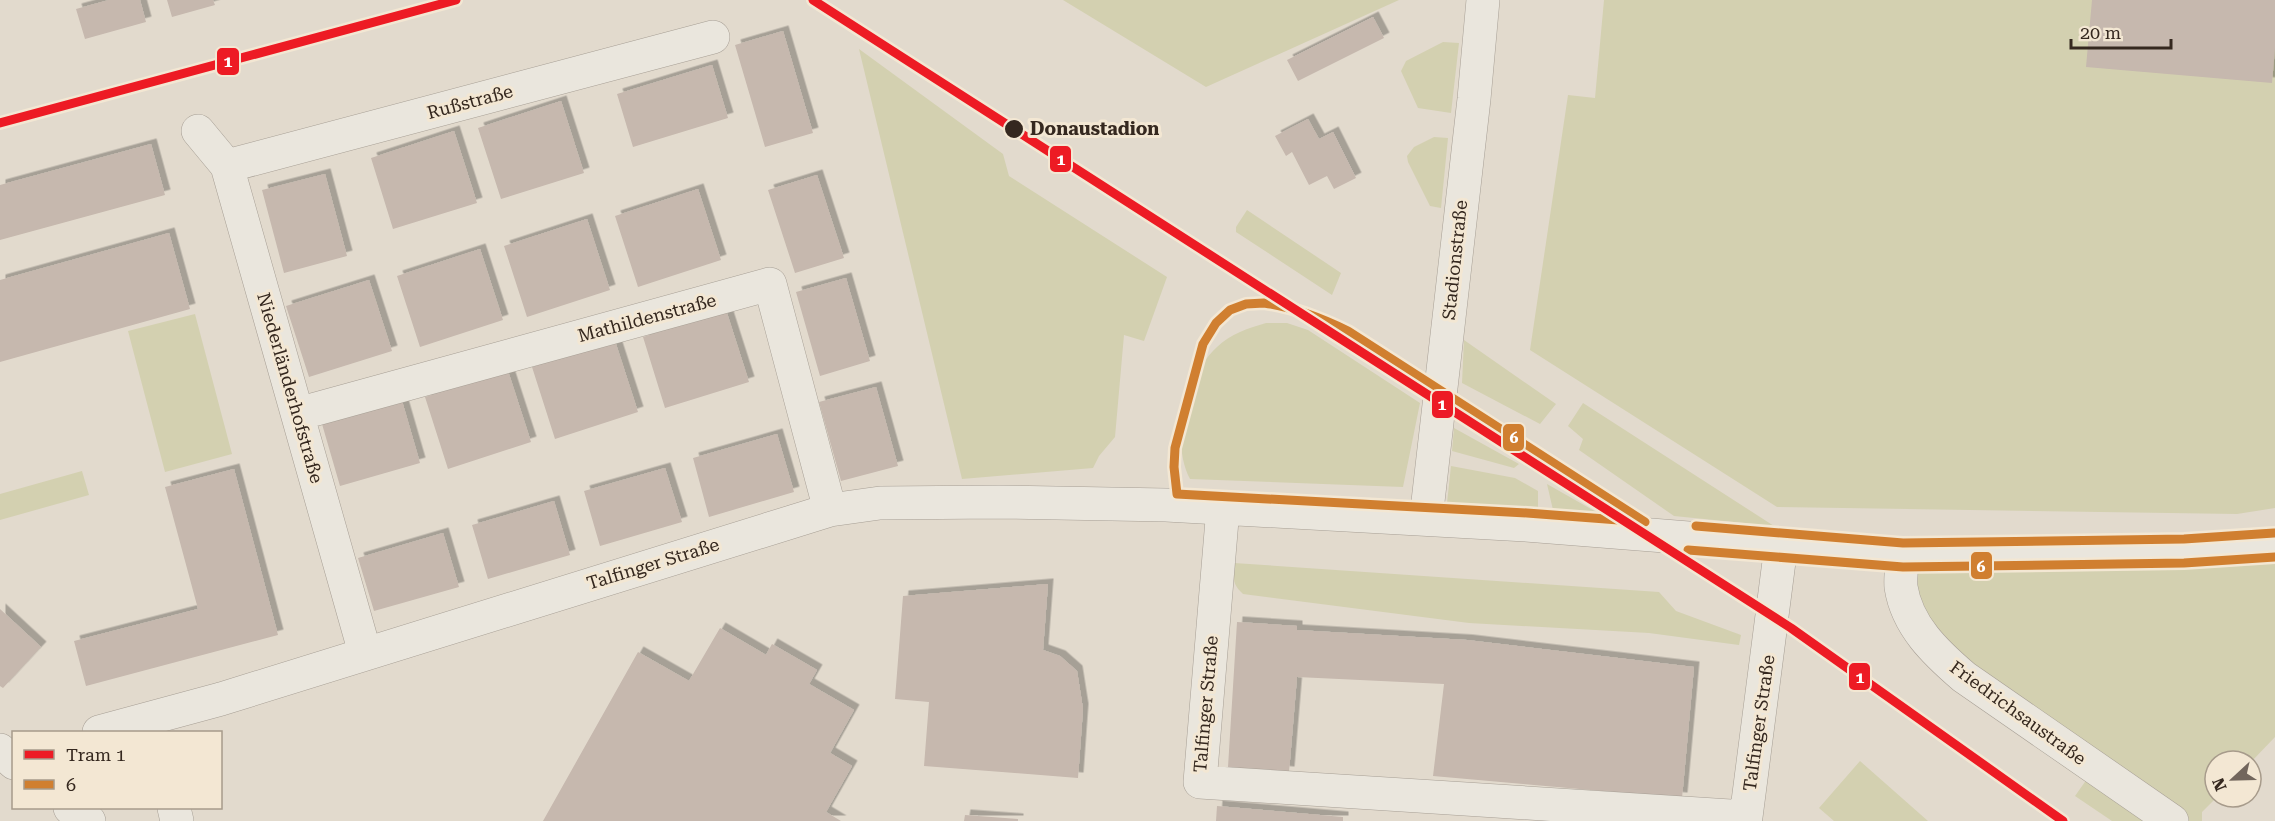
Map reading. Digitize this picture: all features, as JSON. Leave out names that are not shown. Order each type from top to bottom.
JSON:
[{"type":"street","name":"Stadionstraße","points":[[1426,519],[1474,99],[1483,0]]},
{"type":"street","name":"Rußstraße","points":[[227,166],[713,37]]},
{"type":"street","name":"Niederländerhofstraße","points":[[198,131],[227,166],[365,653]]},
{"type":"street","name":"Mathildenstraße","points":[[298,414],[771,284],[830,510]]},
{"type":"street","name":"Talfinger Straße","points":[[103,731],[221,699],[830,510],[880,503],[999,502],[1223,508],[1543,526],[1781,546],[1746,817],[1200,782],[1223,508]]},
{"type":"street","points":[[1781,546],[1903,555],[2184,551],[2275,545]]},
{"type":"street","name":"Friedrichsaustraße","points":[[1903,555],[1901,586],[1906,606],[1915,625],[1943,659],[1964,677],[2172,821]]},
{"type":"street","points":[[192,731],[221,699]]},
{"type":"street","points":[[73,809],[89,821]]},
{"type":"shaded area","name":"Donaustadion","points":[[1063,0],[1399,0],[1206,87]]},
{"type":"shaded area","points":[[1604,0],[2275,0],[2275,508],[2237,514],[1777,507],[1530,350],[1568,95],[1595,98]]},
{"type":"shaded area","points":[[1443,42],[1459,43],[1451,113],[1418,108],[1401,71],[1406,61]]},
{"type":"shaded area","points":[[859,49],[1003,154],[1009,176],[1167,277],[1144,341],[1124,335],[1115,437],[1099,456],[1093,468],[962,479]]},
{"type":"shaded area","points":[[1434,137],[1448,138],[1441,208],[1430,206],[1407,156],[1414,147]]},
{"type":"shaded area","points":[[1247,210],[1341,273],[1332,295],[1236,232],[1236,227]]},
{"type":"shaded area","points":[[195,314],[232,454],[165,472],[128,331]]},
{"type":"shaded area","points":[[1266,323],[1287,323],[1308,330],[1420,403],[1403,487],[1190,479],[1184,464],[1181,428],[1189,391],[1196,375],[1206,359],[1222,342],[1240,332]]},
{"type":"shaded area","points":[[1464,340],[1556,404],[1540,424],[1462,383]]},
{"type":"shaded area","points":[[1583,403],[1774,526],[1674,516],[1579,450],[1583,439],[1568,426]]},
{"type":"shaded area","points":[[1454,428],[1519,464],[1514,468],[1452,451]]},
{"type":"shaded area","points":[[1451,466],[1515,478],[1538,491],[1538,507],[1447,503]]},
{"type":"shaded area","points":[[82,471],[89,495],[0,520],[0,494]]},
{"type":"shaded area","points":[[1547,484],[1598,513],[1553,510]]},
{"type":"shaded area","points":[[2275,545],[2275,737],[2263,750],[2203,749],[2203,809],[2205,809],[2202,812],[2202,821],[2172,821],[1943,659],[1903,555]]},
{"type":"shaded area","points":[[1234,563],[1659,592],[1676,611],[1741,635],[1739,645],[1649,633],[1469,623],[1243,594],[1234,580]]},
{"type":"shaded area","points":[[1860,761],[1928,821],[1834,821],[1819,808]]},
{"type":"shaded area","points":[[2087,779],[2148,821],[2112,821],[2075,796]]},
{"type":"building","points":[[109,0],[140,0],[146,22],[85,39],[76,9]]},
{"type":"building","points":[[167,0],[213,0],[215,5],[172,17]]},
{"type":"building","points":[[2092,0],[2275,0],[2272,83],[2086,67]]},
{"type":"building","points":[[1373,17],[1384,38],[1298,81],[1287,60]]},
{"type":"building","points":[[783,31],[813,133],[765,147],[735,45]]},
{"type":"building","points":[[712,65],[728,118],[633,147],[617,94]]},
{"type":"building","points":[[561,101],[584,173],[501,199],[478,128]]},
{"type":"building","points":[[1308,119],[1319,139],[1333,132],[1356,178],[1334,189],[1327,176],[1309,185],[1292,152],[1286,156],[1275,136]]},
{"type":"building","points":[[454,131],[477,203],[393,229],[371,158]]},
{"type":"building","points":[[151,144],[165,195],[0,240],[0,185]]},
{"type":"building","points":[[325,174],[347,256],[284,273],[262,190]]},
{"type":"building","points":[[817,175],[844,258],[795,273],[768,190]]},
{"type":"building","points":[[698,189],[721,260],[638,287],[615,216]]},
{"type":"building","points":[[587,219],[610,290],[527,317],[504,246]]},
{"type":"building","points":[[169,233],[190,309],[0,362],[0,280]]},
{"type":"building","points":[[480,249],[503,320],[420,347],[397,276]]},
{"type":"building","points":[[846,278],[870,361],[820,376],[796,292]]},
{"type":"building","points":[[369,280],[392,351],[309,377],[286,306]]},
{"type":"building","points":[[726,310],[749,382],[665,408],[643,337]]},
{"type":"building","points":[[615,341],[638,412],[555,439],[532,367]]},
{"type":"building","points":[[508,371],[531,442],[448,469],[425,397]]},
{"type":"building","points":[[876,387],[898,466],[841,481],[819,402]]},
{"type":"building","points":[[402,401],[420,463],[340,486],[322,424]]},
{"type":"building","points":[[777,434],[794,492],[709,517],[693,458]]},
{"type":"building","points":[[665,468],[682,522],[600,546],[584,491]]},
{"type":"building","points":[[234,469],[278,635],[86,686],[74,641],[198,609],[165,487]]},
{"type":"building","points":[[554,501],[570,555],[488,579],[472,525]]},
{"type":"building","points":[[443,533],[459,587],[374,611],[358,558]]},
{"type":"building","points":[[1048,584],[1043,650],[1060,656],[1077,671],[1083,709],[1078,778],[924,766],[929,702],[895,699],[903,596]]},
{"type":"building","points":[[0,609],[41,647],[3,688],[0,686]]},
{"type":"building","points":[[1237,622],[1297,626],[1297,630],[1467,640],[1694,667],[1682,798],[1433,776],[1444,684],[1297,677],[1289,772],[1228,767]]},
{"type":"building","points":[[720,628],[766,655],[772,644],[817,670],[809,684],[854,710],[830,753],[852,766],[826,812],[841,821],[543,821],[638,652],[689,681]]},
{"type":"building","points":[[1217,806],[1343,817],[1343,821],[1216,821]]},
{"type":"building","points":[[965,815],[1018,819],[1018,821],[964,821]]},
{"type":"tram line","name":"1","points":[[0,123],[456,0]]},
{"type":"tram line","name":"1","points":[[813,0],[1791,628],[2063,821]]},
{"type":"transit line","name":"6","points":[[1264,303],[1286,307],[1348,331],[1645,522],[1527,513],[1177,494],[1174,467],[1175,448],[1203,344],[1216,323],[1230,310],[1246,304],[1264,303]]},
{"type":"transit line","name":"6","points":[[1696,526],[1903,543],[2184,539],[2274,533]]},
{"type":"transit line","name":"6","points":[[1688,550],[1903,567],[2184,563],[2275,557]]},
{"type":"place","name":"Donaustadion","points":[[1014,129]]}]
